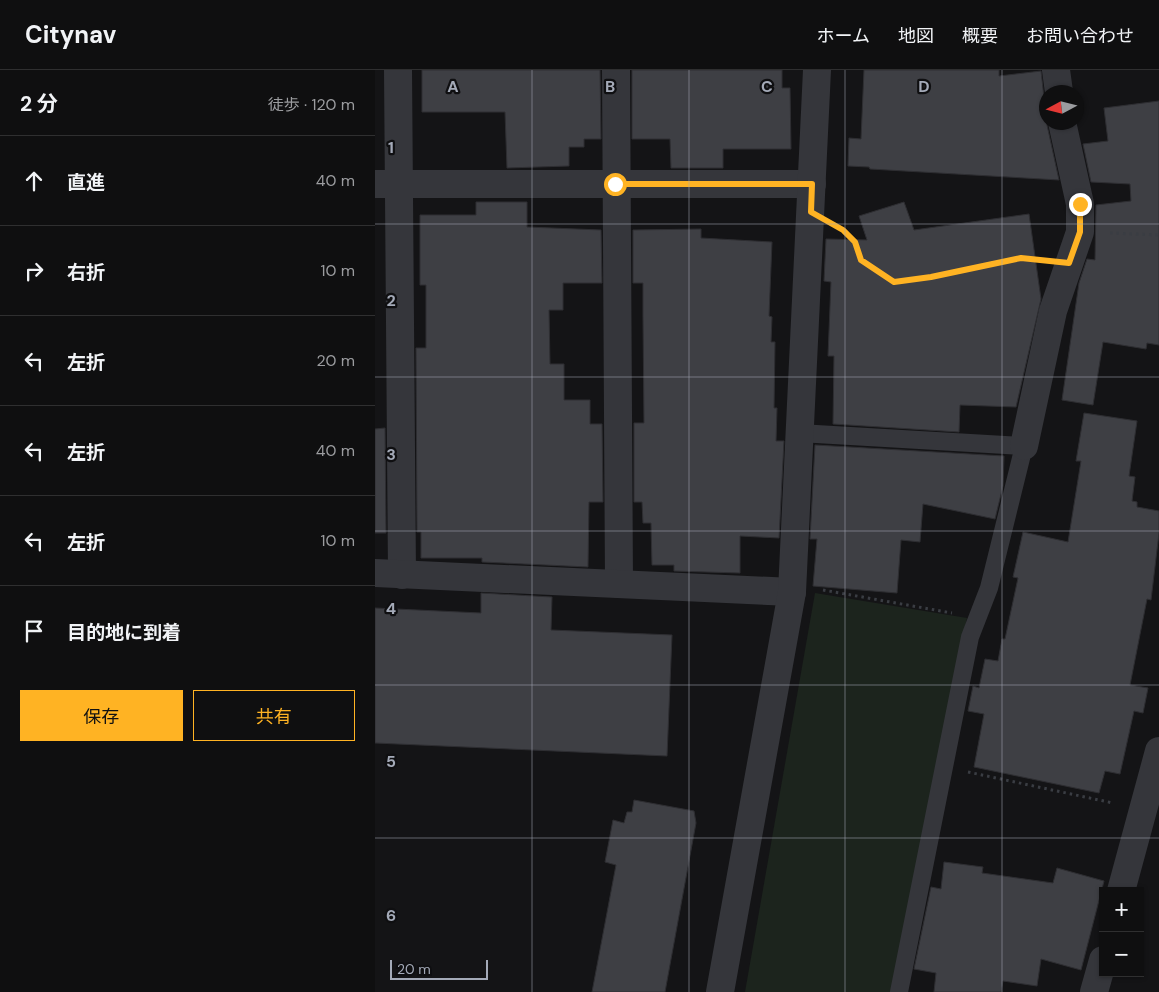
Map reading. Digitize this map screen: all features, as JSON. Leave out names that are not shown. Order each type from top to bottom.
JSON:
[{"type":"street","points":[[398,70],[387,184],[402,575]]},
{"type":"street","points":[[616,70],[615,184],[619,584]]},
{"type":"street","points":[[720,992],[792,588],[817,70]]},
{"type":"street","points":[[1056,70],[1058,85]]},
{"type":"street","points":[[1024,446],[1053,311],[1080,232],[1080,204],[1065,130]]},
{"type":"street","points":[[387,184],[812,184]]},
{"type":"street","points":[[375,573],[619,584],[792,588]]},
{"type":"street","points":[[1122,887],[1159,750]]},
{"type":"street","points":[[1094,992],[1099,974]]},
{"type":"lane","points":[[799,433],[1024,446],[989,588],[970,638],[899,992]]},
{"type":"path","points":[[811,212],[843,230],[855,242],[861,260],[894,282],[931,277],[1021,258],[1069,263]]},
{"type":"path","points":[[1080,232],[1159,235]]},
{"type":"path","points":[[792,588],[977,617]]},
{"type":"path","points":[[943,766],[1143,810]]},
{"type":"shaded area","points":[[815,593],[967,618],[893,992],[745,992]]},
{"type":"building","points":[[422,70],[600,70],[601,139],[584,139],[584,147],[569,147],[569,166],[507,168],[505,112],[422,112]]},
{"type":"building","points":[[632,70],[782,70],[782,88],[790,88],[791,149],[723,149],[723,168],[671,168],[670,139],[632,139]]},
{"type":"building","points":[[864,70],[999,70],[999,76],[1041,71],[1043,85],[1039,85],[1039,130],[1048,130],[1059,180],[870,169],[869,167],[848,166],[849,138],[861,139]]},
{"type":"building","points":[[1159,101],[1159,345],[1147,343],[1146,349],[1103,342],[1093,405],[1062,400],[1079,283],[1087,259],[1095,260],[1096,205],[1131,201],[1130,184],[1091,182],[1083,144],[1108,141],[1104,108]]},
{"type":"building","points":[[476,202],[527,202],[527,227],[601,230],[602,283],[563,283],[563,310],[549,310],[550,364],[564,364],[564,400],[590,400],[590,424],[602,424],[603,502],[589,502],[588,567],[482,562],[482,558],[421,558],[421,532],[417,532],[416,348],[426,348],[426,285],[420,285],[420,215],[476,215]]},
{"type":"building","points":[[904,202],[914,230],[1029,214],[1041,299],[1016,407],[960,405],[959,432],[833,424],[834,356],[828,356],[831,282],[824,281],[826,239],[867,240],[859,216]]},
{"type":"building","points":[[701,229],[701,238],[772,242],[769,316],[772,317],[771,342],[775,342],[774,408],[777,408],[776,441],[784,441],[779,538],[740,536],[740,573],[674,571],[674,565],[652,565],[651,523],[643,523],[642,502],[634,502],[634,423],[644,423],[643,283],[633,283],[633,230]]},
{"type":"building","points":[[1084,413],[1137,421],[1129,476],[1135,477],[1132,501],[1137,502],[1137,507],[1159,511],[1159,533],[1151,600],[1147,599],[1130,685],[1148,688],[1143,713],[1134,711],[1120,774],[1105,771],[1099,793],[974,767],[984,714],[968,711],[973,686],[979,688],[985,659],[998,661],[1002,639],[1005,639],[1018,578],[1013,577],[1023,532],[1068,542],[1081,461],[1076,461]]},
{"type":"building","points":[[385,428],[386,533],[375,533],[375,429]]},
{"type":"building","points":[[815,445],[1004,456],[1003,486],[995,519],[923,504],[920,542],[901,540],[897,593],[813,586],[817,539],[810,539]]},
{"type":"building","points":[[481,593],[552,597],[551,630],[672,635],[667,756],[375,743],[375,608],[481,613]]},
{"type":"building","points":[[634,800],[694,811],[696,823],[665,992],[592,992],[616,865],[605,862],[613,820],[624,823],[627,812],[632,812]]},
{"type":"building","points":[[944,862],[983,867],[982,873],[1053,883],[1057,868],[1104,881],[1102,887],[1099,887],[1099,900],[1081,970],[1041,959],[1037,986],[1003,981],[1001,992],[934,992],[936,973],[914,969],[931,887],[941,889]]},
{"type":"route","points":[[615,184],[812,184],[811,212],[843,230],[855,242],[861,260],[894,282],[931,277],[1021,258],[1069,263],[1080,232],[1080,204]]}]
